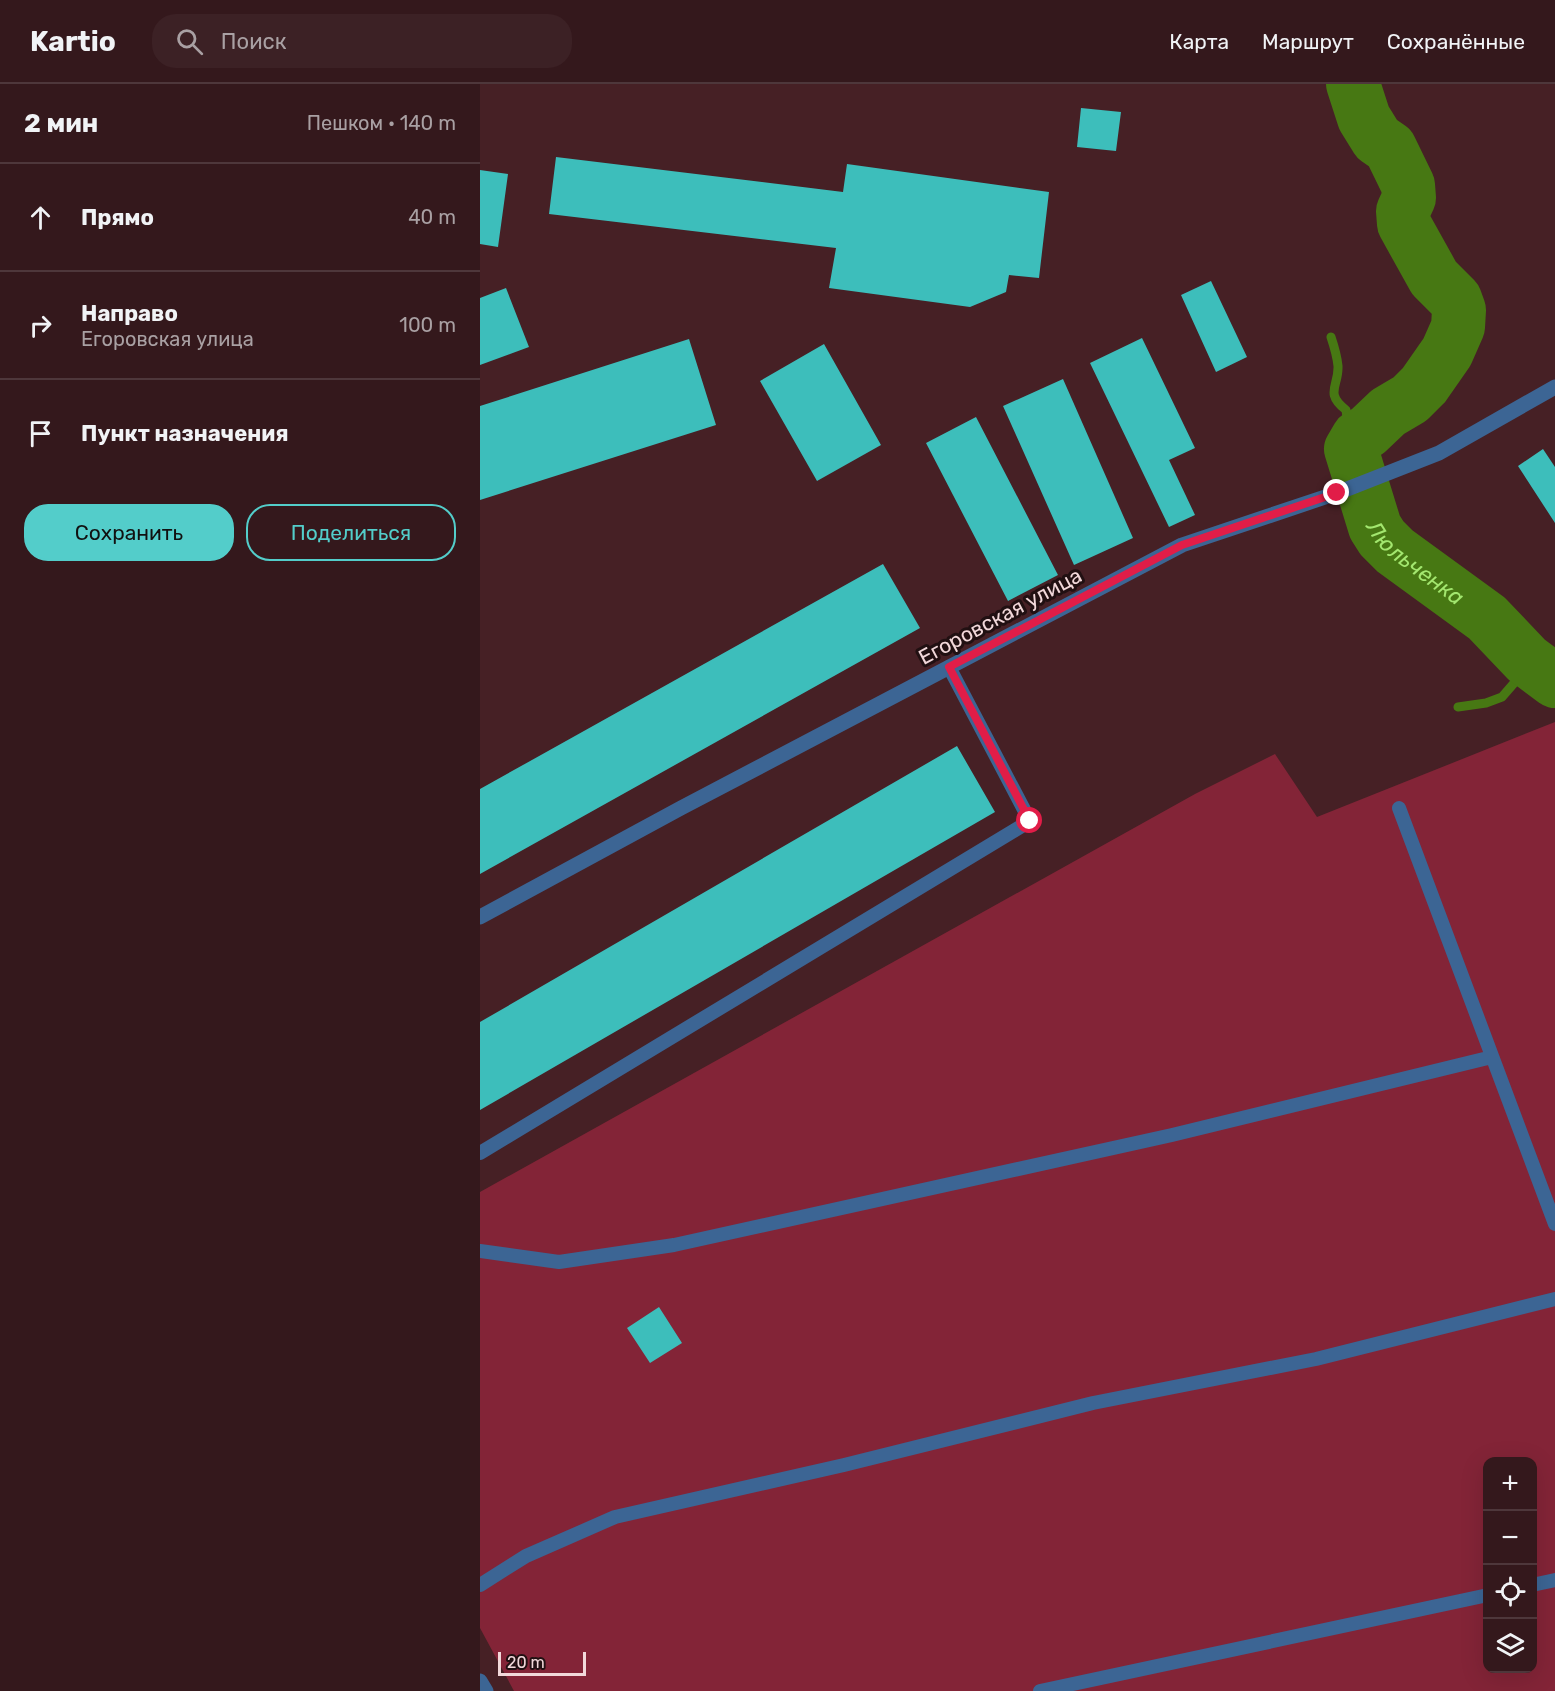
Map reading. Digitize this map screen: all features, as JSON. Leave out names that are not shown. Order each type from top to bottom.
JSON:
[{"type":"street","name":"Егоровская улица","points":[[480,917],[692,802],[1182,545],[1337,493],[1439,453],[1555,387]]},
{"type":"street","points":[[480,1681],[486,1691]]},
{"type":"lane","points":[[480,1154],[1030,821],[949,667]]},
{"type":"lane","points":[[1399,808],[1555,1224]]},
{"type":"lane","points":[[480,1251],[560,1262],[674,1245],[1172,1135],[1492,1057]]},
{"type":"lane","points":[[480,1585],[526,1556],[615,1517],[844,1465],[1093,1403],[1316,1359],[1555,1299]]},
{"type":"lane","points":[[1537,1584],[1555,1580]]},
{"type":"lane","points":[[1040,1691],[1483,1596]]},
{"type":"shaded area","points":[[1555,722],[1555,1691],[514,1691],[480,1628],[480,1192],[1195,794],[1275,754],[1317,817]]},
{"type":"building","points":[[1081,108],[1121,112],[1116,151],[1077,147]]},
{"type":"building","points":[[556,157],[843,192],[847,164],[1049,192],[1039,278],[1009,275],[1006,292],[970,307],[829,288],[836,248],[549,214]]},
{"type":"building","points":[[480,170],[508,174],[498,247],[480,244]]},
{"type":"building","points":[[1211,281],[1247,357],[1216,372],[1181,295]]},
{"type":"building","points":[[506,288],[529,347],[480,365],[480,298]]},
{"type":"building","points":[[1142,338],[1195,448],[1169,460],[1195,515],[1169,527],[1090,363]]},
{"type":"building","points":[[689,339],[716,425],[480,500],[480,406]]},
{"type":"building","points":[[824,344],[881,445],[817,481],[760,381]]},
{"type":"building","points":[[1063,379],[1133,538],[1074,565],[1003,406]]},
{"type":"building","points":[[976,417],[1058,575],[1008,601],[926,443]]},
{"type":"building","points":[[1543,449],[1555,467],[1555,523],[1518,466]]},
{"type":"building","points":[[883,564],[920,628],[480,874],[480,789]]},
{"type":"building","points":[[957,746],[995,812],[480,1110],[480,1022]]},
{"type":"building","points":[[659,1307],[682,1343],[650,1363],[627,1328]]},
{"type":"waterway","name":"Люльченка","points":[[1353,84],[1364,118],[1377,139],[1390,148],[1408,185],[1409,198],[1403,211],[1404,224],[1434,278],[1455,299],[1459,310],[1458,327],[1447,352],[1424,385],[1410,399],[1388,412],[1358,437],[1351,449],[1375,527],[1395,551],[1487,618],[1527,660],[1555,681]]},
{"type":"waterway","points":[[1331,337],[1338,366],[1334,394],[1339,404],[1346,410],[1351,449]]},
{"type":"waterway","points":[[1458,707],[1486,703],[1502,697],[1515,682],[1513,660],[1505,635]]},
{"type":"route","points":[[1030,821],[949,667],[1182,545],[1337,493]]}]
